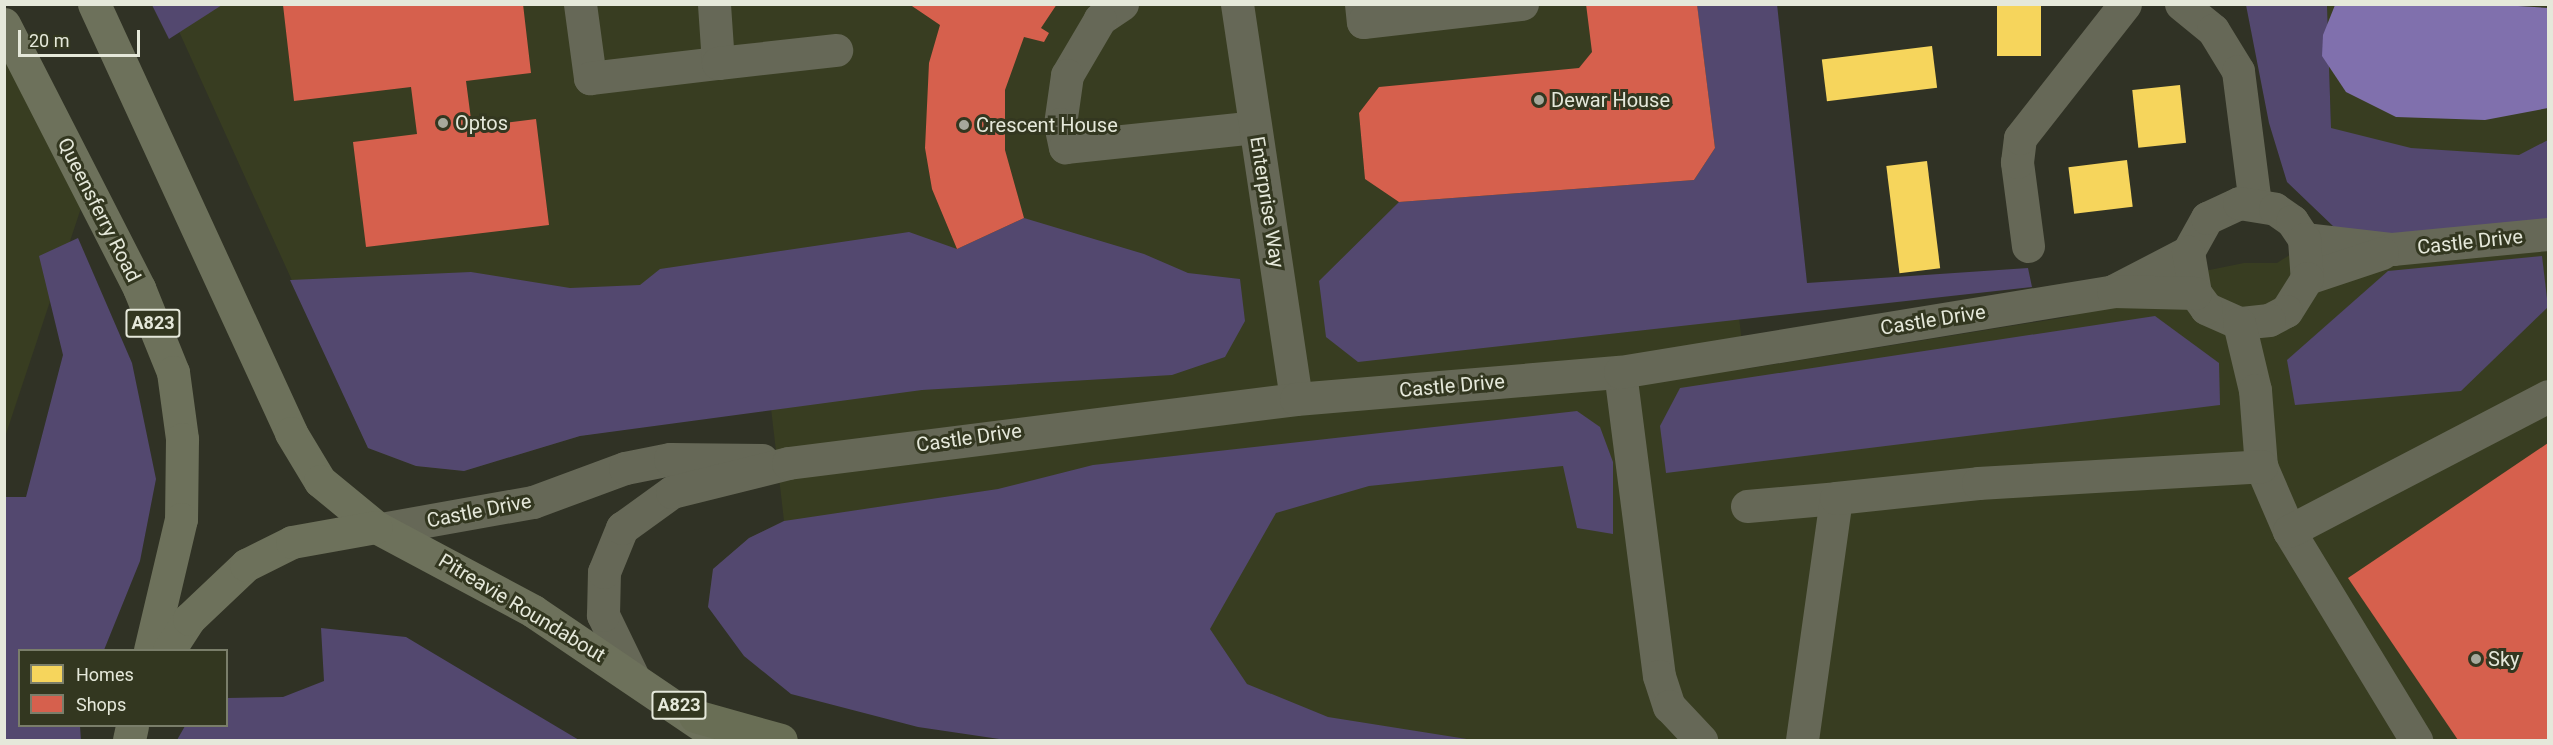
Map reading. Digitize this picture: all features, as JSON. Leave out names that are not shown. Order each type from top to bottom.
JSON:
[{"type":"highway","points":[[695,716],[782,741]]},
{"type":"main road","name":"A823","points":[[94,4],[291,433],[320,481],[378,528]]},
{"type":"main road","name":"Queensferry Road","points":[[4,24],[139,288],[173,372],[182,439],[181,519],[150,649]]},
{"type":"main road","points":[[170,649],[189,619],[246,565],[302,539],[378,528]]},
{"type":"main road","name":"Pitreavie Roundabout","points":[[378,528],[471,573],[695,716],[722,741]]},
{"type":"street","points":[[580,4],[590,78],[836,50]]},
{"type":"street","points":[[714,4],[718,63]]},
{"type":"street","points":[[1122,4],[1100,19],[1066,75],[1060,124],[1065,147],[1255,127]]},
{"type":"street","name":"Enterprise Way","points":[[1236,4],[1296,399]]},
{"type":"street","points":[[1361,4],[1363,22],[1522,4]]},
{"type":"street","points":[[2028,246],[2017,162],[2020,138],[2125,4]]},
{"type":"street","points":[[2181,4],[2214,30],[2234,62],[2242,86],[2245,140],[2240,205]]},
{"type":"street","points":[[2240,205],[2292,221],[2304,239],[2307,278],[2299,296],[2254,322],[2206,308],[2194,293],[2188,252],[2194,233],[2240,205]]},
{"type":"street","name":"Castle Drive","points":[[2304,239],[2392,249],[2548,234]]},
{"type":"street","name":"Castle Drive","points":[[2307,278],[2392,249]]},
{"type":"street","name":"Castle Drive","points":[[2113,291],[2188,252]]},
{"type":"street","name":"Castle Drive","points":[[633,675],[603,615],[604,572],[622,528],[672,492],[788,463],[1296,399],[1620,372],[2113,291],[2194,293]]},
{"type":"street","points":[[2254,322],[2255,390],[2261,466],[2289,531],[2416,741]]},
{"type":"street","points":[[1620,372],[1659,676],[1669,706],[1701,741]]},
{"type":"street","points":[[2289,531],[2548,396]]},
{"type":"street","name":"Castle Drive","points":[[378,528],[533,502],[625,468],[670,459],[788,463]]},
{"type":"street","points":[[1747,506],[1978,483],[2261,466]]},
{"type":"street","points":[[1802,741],[1836,498]]},
{"type":"shaded area","points":[[222,4],[169,39],[152,5]]},
{"type":"shaded area","points":[[1777,4],[1807,283],[2028,268],[2032,287],[1358,362],[1326,337],[1319,281],[1399,202],[1694,180],[1715,148],[1697,5]]},
{"type":"shaded area","points":[[2486,4],[2548,8],[2548,108],[2485,120],[2396,117],[2346,92],[2322,56],[2323,35],[2335,5]]},
{"type":"shaded area","points":[[167,5],[1703,5],[1745,369],[2067,317],[2170,278],[2244,263],[2277,263],[2356,213],[2331,128],[2327,5],[2548,5],[2548,740],[1227,740],[708,607],[713,569],[749,538],[784,521],[771,408],[580,436],[464,471],[416,466],[368,448]]},
{"type":"shaded area","points":[[2246,5],[2327,5],[2331,128],[2411,148],[2519,155],[2548,140],[2548,234],[2392,249],[2334,227],[2287,182],[2269,123]]},
{"type":"shaded area","points":[[5,24],[87,190],[5,437]]},
{"type":"shaded area","points":[[1024,218],[1144,254],[1188,273],[1240,279],[1245,321],[1225,357],[1172,375],[922,390],[580,436],[464,471],[416,466],[368,448],[290,280],[471,272],[570,288],[640,285],[660,269],[909,232],[957,249]]},
{"type":"shaded area","points":[[78,238],[132,363],[156,479],[140,561],[104,649],[18,649],[18,727],[80,727],[81,740],[5,740],[5,497],[26,497],[63,355],[39,256]]},
{"type":"shaded area","points":[[2542,256],[2548,307],[2461,391],[2295,405],[2287,360],[2388,271]]},
{"type":"shaded area","points":[[2155,316],[2219,363],[2220,405],[1666,473],[1660,426],[1680,388]]},
{"type":"shaded area","points":[[1577,411],[1600,427],[1613,462],[1613,534],[1577,528],[1563,466],[1369,486],[1276,513],[1210,629],[1247,684],[1328,717],[1473,740],[1006,740],[918,727],[791,694],[744,656],[708,607],[713,569],[749,538],[784,521],[998,489],[1093,465]]},
{"type":"shaded area","points":[[321,628],[406,637],[579,740],[177,740],[184,727],[228,727],[228,698],[283,697],[324,681]]},
{"type":"building: Homes","points":[[1997,4],[2041,4],[2041,56],[1997,56]]},
{"type":"building: Homes","points":[[1932,46],[1937,88],[1827,101],[1822,60]]},
{"type":"building: Homes","points":[[2180,85],[2186,143],[2138,148],[2132,90]]},
{"type":"building: Homes","points":[[2127,160],[2133,207],[2074,214],[2068,167]]},
{"type":"building: Homes","points":[[1927,161],[1940,268],[1899,273],[1886,166]]},
{"type":"building: Shops","name":"Optos","points":[[523,4],[531,73],[466,81],[472,127],[536,119],[549,225],[366,247],[353,142],[417,134],[411,87],[294,101],[283,5]]},
{"type":"building: Shops","name":"Crescent House","points":[[909,4],[1057,4],[1041,28],[1049,33],[1044,42],[1024,37],[1005,90],[1005,150],[1024,218],[957,249],[932,189],[925,148],[929,63],[940,25]]},
{"type":"building: Shops","name":"Dewar House","points":[[1586,4],[1697,4],[1715,148],[1694,180],[1399,202],[1365,179],[1359,113],[1379,87],[1579,68],[1592,52]]},
{"type":"building: Shops","name":"Sky","points":[[2548,443],[2548,740],[2458,740],[2348,578]]},
{"type":"place","name":"Dewar House","points":[[1539,100]]},
{"type":"place","name":"Optos","points":[[443,123]]},
{"type":"place","name":"Crescent House","points":[[964,125]]},
{"type":"place","name":"Sky","points":[[2476,659]]}]
